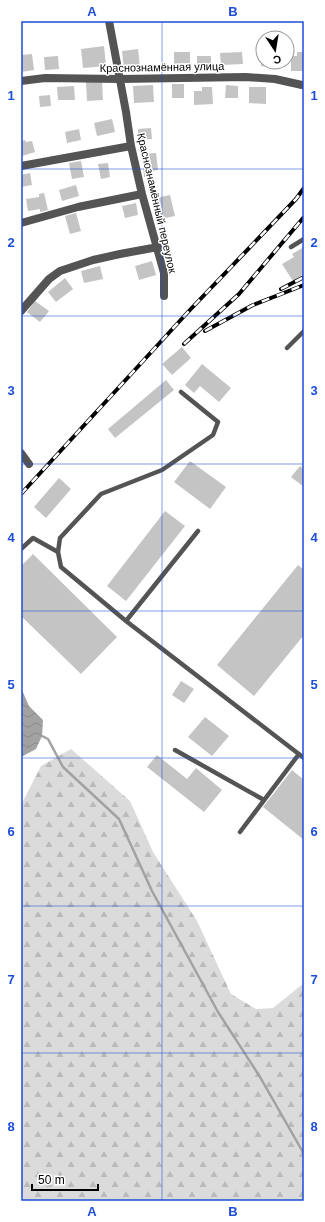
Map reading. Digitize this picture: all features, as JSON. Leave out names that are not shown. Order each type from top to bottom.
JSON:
[{"type":"street","name":"Краснознамённый переулок","points":[[109,21],[131,146],[142,194],[164,273],[164,296]]},
{"type":"street","name":"Краснознамённая улица","points":[[21,81],[45,78],[120,79],[246,77],[275,78],[302,86]]},
{"type":"street","points":[[21,166],[131,146]]},
{"type":"street","points":[[21,223],[78,207],[142,194]]},
{"type":"street","points":[[21,311],[49,279],[60,271],[92,260],[158,247]]},
{"type":"street","points":[[21,453],[29,464]]},
{"type":"lane","points":[[291,247],[304,239]]},
{"type":"lane","points":[[287,348],[304,331]]},
{"type":"lane","points":[[181,392],[218,422],[213,435],[162,470],[101,494],[60,538],[58,552],[61,567],[126,620],[304,758]]},
{"type":"lane","points":[[126,620],[198,531]]},
{"type":"lane","points":[[21,549],[33,538],[58,552]]},
{"type":"lane","points":[[175,750],[264,800]]},
{"type":"lane","points":[[240,832],[299,754]]},
{"type":"green space","points":[[71,749],[130,801],[153,852],[197,921],[231,994],[256,1009],[273,1008],[304,983],[304,1201],[21,1201],[21,805],[41,766]]},
{"type":"water","points":[[21,688],[29,706],[43,720],[42,736],[36,749],[21,757]]},
{"type":"building","points":[[104,46],[106,66],[83,68],[81,49]]},
{"type":"building","points":[[138,49],[140,67],[124,69],[122,51]]},
{"type":"building","points":[[174,52],[190,52],[190,63],[174,64]]},
{"type":"building","points":[[242,52],[243,64],[221,65],[220,53]]},
{"type":"building","points":[[297,52],[304,52],[304,71],[291,71],[295,70],[295,56],[297,56]]},
{"type":"building","points":[[32,54],[34,70],[21,72],[21,55]]},
{"type":"building","points":[[58,56],[59,69],[45,70],[44,57]]},
{"type":"building","points":[[197,56],[211,56],[211,66],[197,66]]},
{"type":"building","points":[[102,81],[103,100],[87,101],[86,82]]},
{"type":"building","points":[[172,84],[184,84],[184,98],[172,98]]},
{"type":"building","points":[[153,85],[154,102],[134,103],[133,86]]},
{"type":"building","points":[[226,85],[238,86],[238,98],[225,98]]},
{"type":"building","points":[[74,86],[75,100],[58,100],[57,87]]},
{"type":"building","points":[[202,87],[212,87],[213,104],[194,105],[194,91],[202,91]]},
{"type":"building","points":[[249,87],[266,87],[266,104],[249,103]]},
{"type":"building","points":[[50,95],[51,106],[40,107],[39,96]]},
{"type":"building","points":[[112,119],[115,132],[97,136],[94,123]]},
{"type":"building","points":[[151,128],[152,139],[138,140],[138,129]]},
{"type":"building","points":[[79,129],[81,140],[67,143],[65,132]]},
{"type":"building","points":[[25,140],[26,142],[32,141],[35,152],[22,156],[21,141]]},
{"type":"building","points":[[156,153],[158,170],[150,171],[151,176],[144,177],[142,154]]},
{"type":"building","points":[[81,161],[84,177],[72,179],[69,163]]},
{"type":"building","points":[[108,163],[110,177],[101,179],[98,164]]},
{"type":"building","points":[[30,173],[32,185],[21,187],[21,175]]},
{"type":"building","points":[[76,185],[79,196],[62,201],[59,190]]},
{"type":"building","points":[[44,193],[48,210],[40,212],[40,209],[28,211],[26,199],[39,197],[39,194]]},
{"type":"building","points":[[170,195],[175,216],[161,219],[156,198]]},
{"type":"building","points":[[136,203],[138,215],[125,218],[122,206]]},
{"type":"building","points":[[76,213],[81,231],[70,234],[65,216]]},
{"type":"building","points":[[304,247],[304,274],[293,281],[282,264],[294,257],[292,254]]},
{"type":"building","points":[[152,261],[156,275],[139,280],[135,266]]},
{"type":"building","points":[[100,266],[103,279],[84,283],[81,271]]},
{"type":"building","points":[[65,278],[73,289],[56,302],[48,292]]},
{"type":"building","points":[[35,301],[49,311],[40,322],[27,312]]},
{"type":"building","points":[[182,347],[191,358],[172,375],[162,364]]},
{"type":"building","points":[[202,364],[231,388],[219,402],[200,386],[194,393],[185,385]]},
{"type":"building","points":[[166,380],[174,390],[115,438],[108,429]]},
{"type":"building","points":[[190,461],[226,487],[210,509],[174,482]]},
{"type":"building","points":[[300,466],[304,469],[304,487],[291,477]]},
{"type":"building","points":[[59,478],[71,489],[46,518],[34,507]]},
{"type":"building","points":[[165,511],[185,526],[126,601],[107,586]]},
{"type":"building","points":[[33,554],[117,637],[81,674],[21,616],[21,566]]},
{"type":"building","points":[[298,565],[304,570],[304,635],[254,696],[217,665]]},
{"type":"building","points":[[181,681],[194,689],[184,703],[172,695]]},
{"type":"building","points":[[205,717],[229,736],[212,756],[188,737]]},
{"type":"building","points":[[157,755],[187,779],[196,768],[222,790],[204,812],[147,767]]},
{"type":"building","points":[[292,770],[304,780],[304,840],[263,807]]},
{"type":"waterway","points":[[42,736],[48,739],[63,767],[119,819],[152,891],[218,1012],[260,1077],[304,1154]]},
{"type":"railway","points":[[21,494],[188,312],[296,199],[304,188]]},
{"type":"railway","points":[[184,344],[239,294],[304,217]]},
{"type":"railway","points":[[281,289],[304,277]]},
{"type":"railway","points":[[205,331],[253,305],[304,285]]}]
